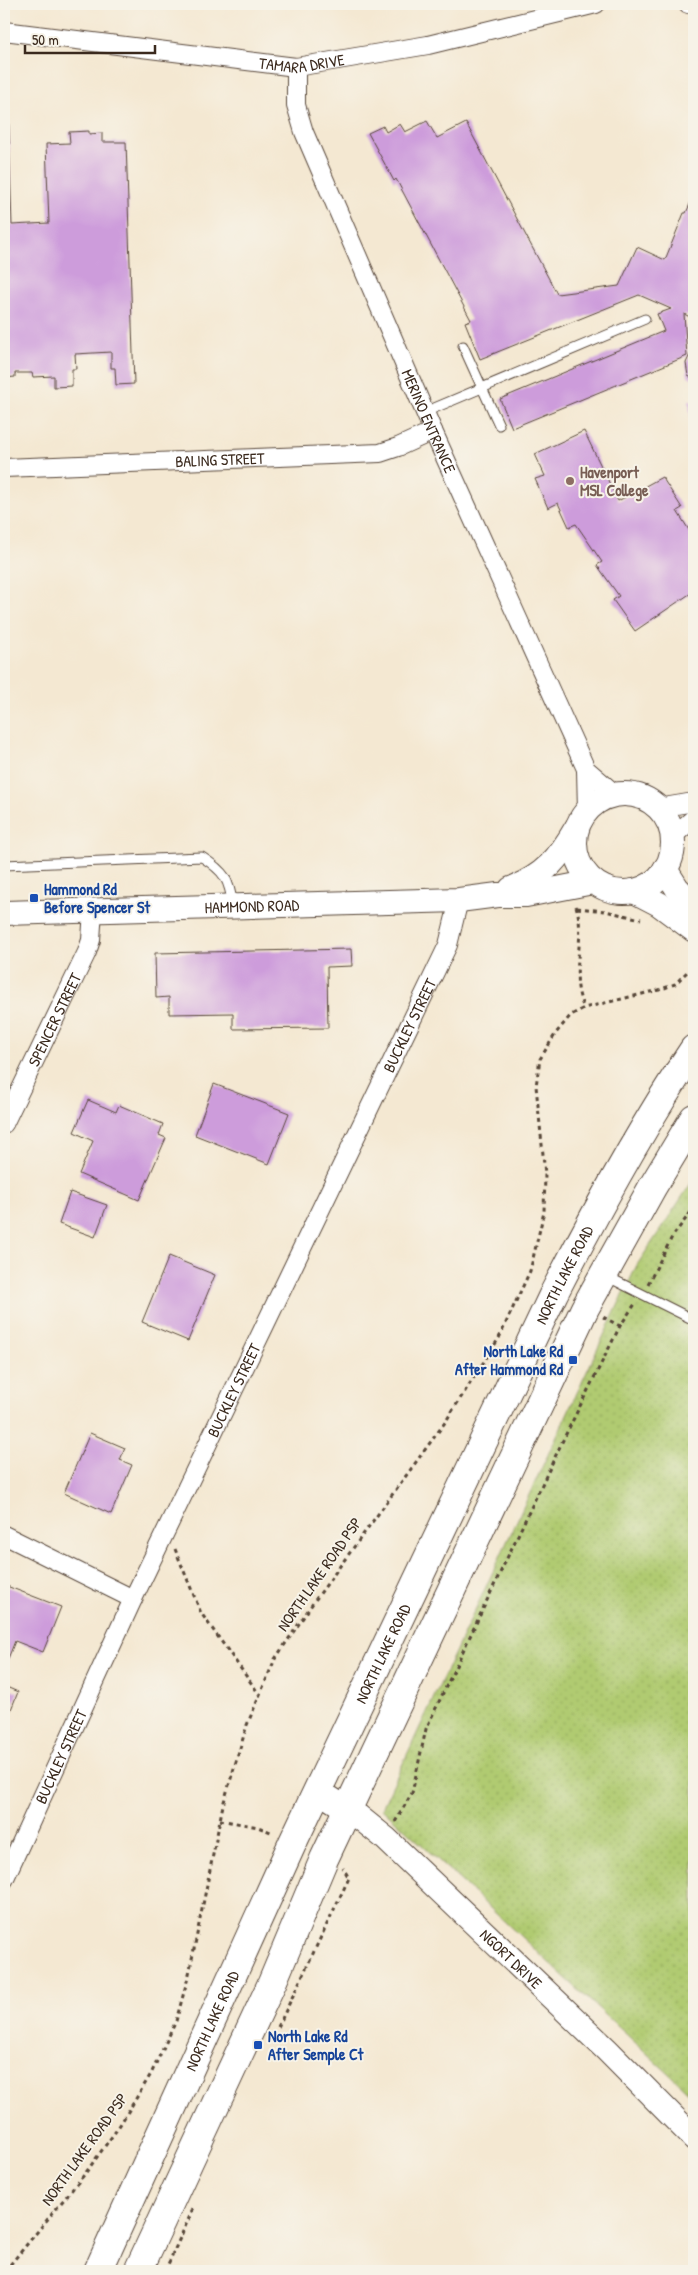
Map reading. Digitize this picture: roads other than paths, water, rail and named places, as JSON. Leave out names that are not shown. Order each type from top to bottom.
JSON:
[{"type":"main road","points":[[615,794],[630,794],[645,799],[658,808],[668,821],[672,837],[672,854],[666,869],[646,887],[634,891],[612,891],[593,882],[583,871],[577,857],[575,842],[582,819],[600,800],[615,794]]},
{"type":"main road","name":"HAMMOND ROAD","points":[[498,895],[522,885],[555,862],[582,819]]},
{"type":"main road","points":[[666,869],[677,888],[694,905]]},
{"type":"main road","name":"HAMMOND ROAD","points":[[4,913],[460,900],[498,895],[572,897],[593,882]]},
{"type":"main road","points":[[634,891],[659,904],[694,930]]},
{"type":"main road","name":"NORTH LAKE ROAD","points":[[98,2271],[317,1790],[554,1292],[590,1223],[664,1093],[694,1048]]},
{"type":"main road","points":[[138,2271],[252,2027],[300,1913],[348,1809],[585,1308],[653,1186],[694,1118]]},
{"type":"main road","name":"NGORT DRIVE","points":[[317,1790],[348,1809],[385,1838],[607,2050],[694,2138]]},
{"type":"street","name":"TAMARA DRIVE","points":[[4,31],[296,67],[428,45],[596,4]]},
{"type":"street","points":[[688,4],[694,5]]},
{"type":"street","name":"MERINO ENTRANCE","points":[[296,67],[296,105],[304,132],[433,431],[586,769],[615,794]]},
{"type":"street","name":"BALING STREET","points":[[4,468],[380,453],[433,431]]},
{"type":"street","name":"MERINO ENTRANCE","points":[[582,819],[586,769]]},
{"type":"street","points":[[658,808],[694,802]]},
{"type":"street","points":[[672,837],[694,818]]},
{"type":"street","name":"BUCKLEY STREET","points":[[4,1880],[133,1599],[448,945],[460,900]]},
{"type":"street","name":"SPENCER STREET","points":[[4,1124],[91,940],[93,910]]},
{"type":"street","points":[[4,1535],[133,1599]]},
{"type":"lane","points":[[425,412],[482,386],[645,319]]},
{"type":"lane","points":[[463,346],[499,425]]},
{"type":"lane","points":[[4,864],[202,857],[217,867],[230,884],[233,907]]},
{"type":"lane","points":[[604,1275],[694,1320]]},
{"type":"place","name":"Havenport MSL College","points":[[570,481]]},
{"type":"place","name":"Hammond Rd Before Spencer St","points":[[34,898]]},
{"type":"place","name":"North Lake Rd After Hammond Rd","points":[[573,1360]]},
{"type":"place","name":"North Lake Rd After Semple Ct","points":[[258,2045]]}]
